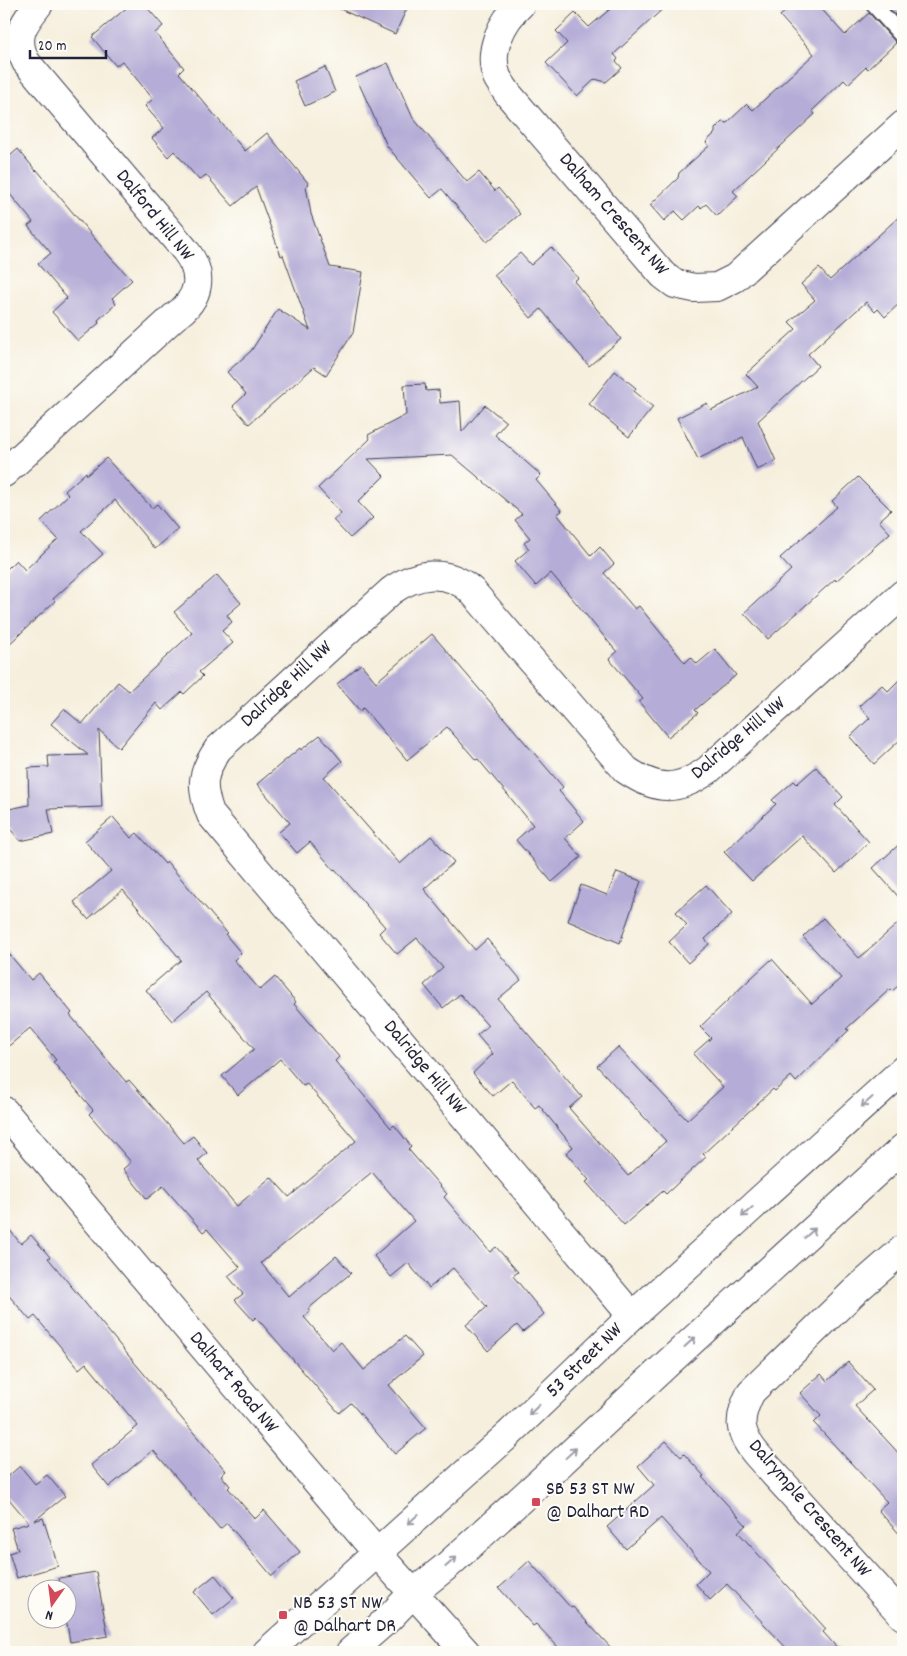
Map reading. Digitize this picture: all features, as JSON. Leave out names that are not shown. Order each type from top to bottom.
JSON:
[{"type":"street","name":"Dalford Hill NW","points":[[4,472],[174,316],[185,310],[192,300],[198,283],[196,267],[185,250],[26,62],[21,53],[21,32],[24,23],[38,4]]},
{"type":"street","name":"Dalham Crescent NW","points":[[521,4],[507,19],[496,40],[494,57],[497,76],[508,94],[663,275],[675,284],[694,288],[717,287],[735,278],[903,125]]},
{"type":"street","name":"Dalridge Hill NW","points":[[632,1316],[211,815],[204,797],[204,779],[208,764],[218,749],[391,591],[404,582],[416,577],[432,576],[448,577],[463,583],[470,590],[626,770],[652,784],[665,787],[678,786],[693,781],[708,770],[903,594]]},
{"type":"street","name":"53 Street NW","points":[[267,1652],[508,1435],[632,1316],[903,1070]]},
{"type":"street","name":"Dalhart Road NW","points":[[4,1110],[378,1553],[466,1652]]},
{"type":"street","points":[[350,1652],[388,1619],[413,1593],[448,1565],[552,1471],[668,1362],[903,1148]]},
{"type":"street","name":"Dalrymple Crescent NW","points":[[903,1249],[854,1292],[751,1392],[743,1409],[741,1427],[749,1446],[903,1616]]},
{"type":"lane","points":[[873,4],[903,37]]},
{"type":"building","points":[[131,4],[144,4],[163,26],[155,33],[184,68],[179,73],[245,151],[267,133],[309,184],[306,186],[311,214],[330,267],[363,272],[353,333],[326,375],[314,367],[249,424],[233,406],[246,394],[227,372],[251,351],[278,309],[310,330],[256,187],[233,206],[206,175],[199,180],[174,151],[168,157],[152,138],[164,128],[145,106],[153,99],[122,61],[116,66],[92,37]]},
{"type":"building","points":[[329,4],[409,4],[395,34]]},
{"type":"building","points":[[616,4],[668,4],[614,54],[618,59],[616,61],[622,68],[606,82],[595,79],[577,96],[546,63],[567,43],[556,31],[575,13],[589,27]]},
{"type":"building","points":[[794,4],[817,4],[845,35],[869,13],[896,43],[868,69],[866,67],[848,84],[844,80],[812,111],[815,114],[733,191],[738,196],[717,216],[706,204],[701,208],[699,206],[684,220],[675,211],[664,221],[650,205],[678,178],[679,173],[709,146],[706,142],[715,133],[715,129],[722,122],[727,123],[747,104],[753,110],[814,54],[780,16]]},
{"type":"building","points":[[885,4],[903,4],[903,23]]},
{"type":"building","points":[[388,63],[413,118],[467,182],[479,172],[495,191],[498,188],[520,214],[487,242],[442,189],[431,198],[387,146],[356,77]]},
{"type":"building","points":[[325,67],[335,92],[305,106],[294,81]]},
{"type":"building","points":[[18,149],[132,280],[112,298],[116,304],[98,320],[99,323],[78,341],[52,312],[67,298],[38,264],[51,253],[28,226],[33,222],[4,187],[4,161]]},
{"type":"building","points":[[903,213],[903,300],[885,317],[878,309],[875,312],[866,302],[808,354],[818,366],[758,421],[776,461],[757,470],[743,437],[698,459],[677,418],[707,403],[711,410],[758,387],[746,374],[796,329],[789,322],[815,300],[801,284],[819,268],[830,280]]},
{"type":"building","points":[[551,247],[578,278],[574,281],[621,339],[589,366],[541,309],[531,318],[494,275],[520,253],[531,265]]},
{"type":"building","points":[[615,371],[636,388],[634,391],[653,407],[629,437],[589,404]]},
{"type":"building","points":[[425,384],[426,391],[439,390],[440,403],[460,401],[462,432],[485,405],[506,422],[495,435],[541,475],[536,480],[562,511],[557,514],[591,556],[600,547],[614,564],[604,573],[635,609],[639,606],[685,663],[691,657],[697,664],[715,649],[736,675],[695,710],[698,713],[668,737],[639,702],[643,699],[609,659],[617,652],[551,573],[536,586],[515,561],[529,549],[524,543],[530,538],[515,520],[522,514],[452,455],[368,459],[384,476],[358,502],[373,518],[350,538],[333,520],[341,513],[318,488],[370,439],[368,435],[406,415],[404,385]]},
{"type":"building","points":[[106,458],[152,508],[157,504],[178,529],[155,549],[115,500],[81,531],[103,554],[53,599],[55,601],[4,649],[4,572],[16,560],[25,570],[58,539],[41,521],[68,495],[65,491],[86,472],[87,475]]},
{"type":"building","points":[[858,477],[891,510],[879,521],[890,533],[768,639],[744,613],[791,570],[780,558],[837,507],[832,501]]},
{"type":"building","points":[[217,575],[241,603],[227,615],[232,622],[222,631],[233,643],[199,672],[203,676],[184,694],[182,692],[162,710],[156,703],[119,748],[99,730],[102,807],[48,809],[53,834],[20,841],[4,821],[4,810],[29,805],[28,768],[49,767],[48,756],[88,755],[51,724],[64,709],[82,724],[118,682],[129,691],[192,633],[174,612]]},
{"type":"building","points":[[432,634],[563,787],[559,791],[584,821],[565,838],[581,857],[552,882],[516,840],[533,825],[478,759],[476,760],[447,727],[407,760],[363,708],[360,711],[337,684],[361,664],[376,682]]},
{"type":"building","points":[[903,676],[903,737],[874,764],[850,737],[870,718],[859,706],[882,685],[888,691]]},
{"type":"building","points":[[320,735],[342,761],[324,777],[400,864],[431,836],[454,862],[424,889],[475,950],[487,939],[521,980],[498,999],[582,1097],[569,1108],[628,1176],[666,1141],[597,1066],[618,1047],[687,1120],[723,1087],[693,1054],[711,1038],[700,1027],[750,979],[772,959],[812,1004],[841,978],[803,937],[823,918],[859,958],[903,919],[903,982],[892,991],[890,989],[846,1029],[849,1030],[796,1082],[791,1076],[775,1091],[773,1089],[703,1154],[706,1157],[666,1194],[663,1191],[624,1225],[586,1182],[589,1180],[566,1153],[573,1147],[539,1105],[535,1108],[512,1080],[493,1096],[473,1073],[493,1054],[477,1035],[488,1026],[460,994],[443,1008],[424,985],[443,968],[417,938],[397,954],[379,933],[385,927],[310,842],[297,853],[279,832],[290,823],[257,784],[300,748],[301,750]]},
{"type":"building","points":[[816,767],[843,797],[835,805],[869,842],[836,873],[802,836],[752,881],[724,852],[776,804],[772,800],[794,781],[797,784]]},
{"type":"building","points":[[113,817],[131,838],[137,833],[165,864],[167,862],[227,933],[225,934],[241,953],[234,960],[260,990],[275,977],[296,1002],[294,1004],[339,1057],[335,1061],[391,1128],[394,1125],[411,1146],[408,1149],[447,1194],[444,1197],[490,1252],[496,1247],[518,1272],[513,1276],[544,1314],[523,1332],[517,1325],[488,1351],[466,1325],[487,1307],[453,1268],[429,1288],[408,1263],[391,1277],[374,1256],[414,1221],[372,1172],[261,1263],[289,1297],[336,1256],[351,1273],[308,1309],[310,1312],[304,1317],[332,1350],[341,1342],[364,1370],[405,1336],[423,1356],[389,1385],[426,1428],[395,1454],[351,1403],[339,1413],[256,1317],[253,1320],[235,1300],[243,1294],[228,1276],[240,1267],[207,1229],[203,1232],[163,1186],[147,1199],[123,1169],[131,1162],[89,1114],[93,1110],[53,1062],[56,1060],[30,1028],[4,1050],[4,948],[31,980],[39,973],[72,1013],[70,1015],[126,1082],[129,1080],[184,1143],[193,1136],[207,1153],[198,1161],[237,1206],[271,1177],[289,1197],[356,1141],[307,1084],[303,1086],[280,1059],[238,1095],[222,1076],[254,1049],[206,992],[172,1021],[146,990],[181,960],[123,890],[88,919],[74,902],[111,871],[85,841]]},
{"type":"building","points":[[903,841],[903,902],[873,868]]},
{"type":"building","points":[[617,872],[641,881],[620,943],[568,921],[581,885],[607,895]]},
{"type":"building","points":[[706,885],[732,914],[705,939],[709,944],[688,963],[669,942],[687,925],[676,912]]},
{"type":"building","points":[[4,1223],[21,1244],[31,1235],[123,1349],[226,1471],[221,1475],[230,1486],[228,1488],[255,1519],[264,1510],[300,1552],[272,1576],[227,1523],[220,1529],[153,1450],[109,1487],[91,1465],[138,1426],[86,1363],[79,1369],[35,1316],[30,1320],[4,1290]]},
{"type":"building","points":[[848,1362],[873,1390],[855,1406],[903,1458],[903,1538],[878,1510],[887,1502],[814,1423],[821,1416],[800,1393],[821,1374],[827,1381]]},
{"type":"building","points":[[666,1441],[681,1457],[684,1454],[704,1476],[702,1477],[746,1525],[738,1532],[826,1629],[823,1632],[841,1652],[790,1652],[727,1584],[710,1600],[696,1584],[709,1571],[661,1518],[626,1549],[607,1527],[654,1485],[638,1466]]},
{"type":"building","points":[[20,1466],[35,1484],[47,1475],[65,1496],[34,1521],[43,1518],[58,1566],[17,1578],[9,1553],[18,1550],[11,1528],[29,1523],[4,1493],[4,1480]]},
{"type":"building","points":[[529,1561],[571,1608],[573,1607],[615,1652],[563,1652],[536,1624],[533,1626],[499,1588]]},
{"type":"building","points":[[96,1572],[108,1636],[70,1642],[68,1628],[78,1628],[78,1578],[59,1578]]},
{"type":"building","points":[[215,1575],[234,1598],[213,1615],[194,1592]]},
{"type":"place","name":"SB 53 ST NW @ Dalhart RD","points":[[536,1502]]},
{"type":"place","name":"NB 53 ST NW @ Dalhart DR","points":[[283,1615]]}]
